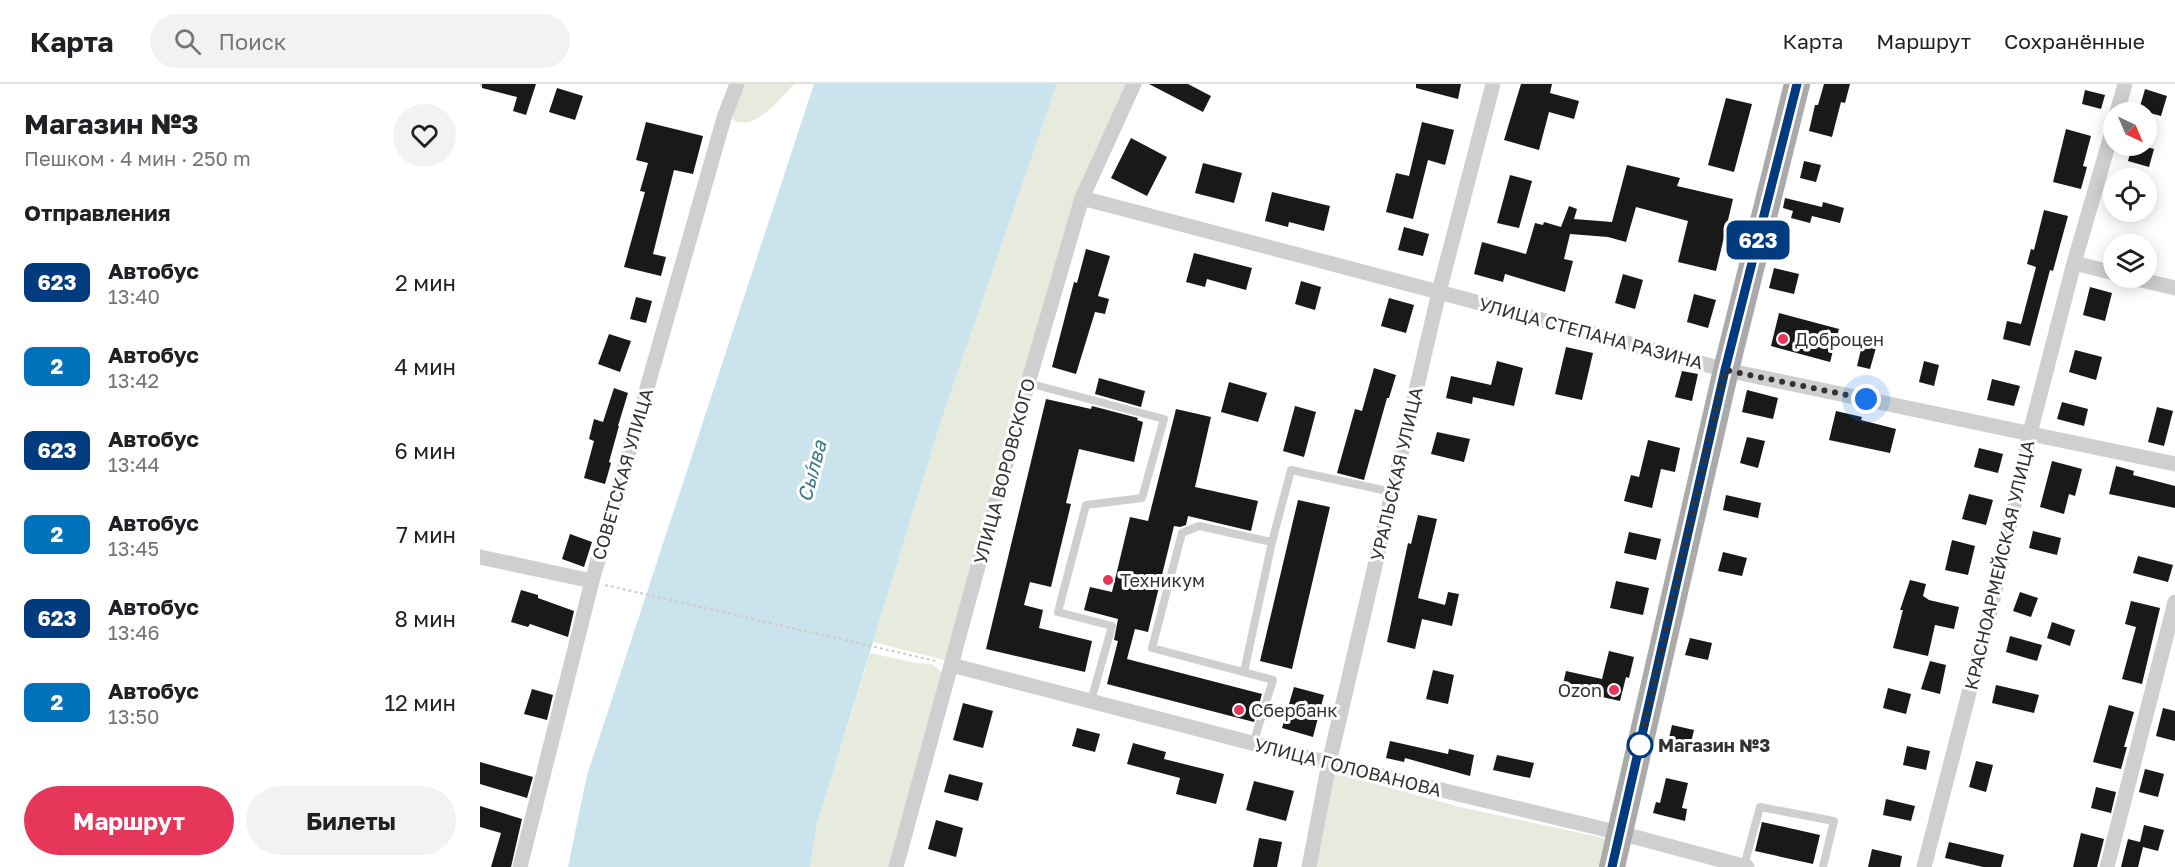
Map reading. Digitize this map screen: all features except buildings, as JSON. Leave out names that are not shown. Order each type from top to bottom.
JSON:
[{"type":"main road","points":[[1612,867],[1725,370],[1797,84]]},
{"type":"street","name":"СОВЕТСКАЯ УЛИЦА","points":[[520,867],[724,118],[737,84]]},
{"type":"street","name":"УЛИЦА ВОРОВСКОГО","points":[[896,867],[946,664],[1082,198],[1134,84]]},
{"type":"street","name":"УРАЛЬСКАЯ УЛИЦА","points":[[1309,867],[1329,763],[1392,492],[1439,292],[1493,84]]},
{"type":"street","points":[[2120,102],[2125,84]]},
{"type":"street","name":"КРАСНОАРМЕЙСКАЯ УЛИЦА","points":[[1924,867],[1992,604],[2030,433],[2074,263],[2105,156]]},
{"type":"street","name":"УЛИЦА СТЕПАНА РАЗИНА","points":[[1082,198],[1725,370],[2175,464]]},
{"type":"street","points":[[2074,263],[2103,270]]},
{"type":"street","points":[[2157,284],[2175,288]]},
{"type":"street","points":[[480,557],[596,582]]},
{"type":"street","points":[[2107,867],[2175,602]]},
{"type":"street","name":"УЛИЦА ГОЛОВАНОВА","points":[[946,664],[1253,744],[1620,833],[1745,867]]},
{"type":"lane","points":[[1028,383],[1164,419],[1142,498],[1086,505],[1058,612],[1112,626],[1091,701]]},
{"type":"lane","points":[[1244,672],[1272,542],[1291,470],[1392,492]]},
{"type":"lane","points":[[1253,744],[1273,680],[1152,648],[1182,533],[1199,526],[1272,542]]},
{"type":"lane","points":[[1745,867],[1760,807],[1834,821],[1823,867]]},
{"type":"path","points":[[596,582],[946,664]]},
{"type":"shaded area","points":[[742,84],[794,84],[775,105],[759,118],[741,122],[733,120],[734,102]]},
{"type":"shaded area","points":[[1057,84],[1129,84],[1025,371],[994,479],[948,661],[873,642],[941,421]]},
{"type":"shaded area","points":[[870,653],[916,663],[932,664],[943,673],[893,867],[810,867],[817,824]]},
{"type":"shaded area","points":[[1333,772],[1460,807],[1608,839],[1601,867],[1315,867]]},
{"type":"water","name":"Сы́лва","points":[[814,84],[1057,84],[941,421],[817,824],[810,867],[568,867],[587,775]]},
{"type":"bus line","name":"623","points":[[1612,867],[1725,370],[1797,84]]},
{"type":"place","name":"Доброцен","points":[[1783,339]]},
{"type":"place","name":"Техникум","points":[[1108,580]]},
{"type":"place","name":"Ozon","points":[[1614,690]]},
{"type":"place","name":"Сбербанк","points":[[1239,710]]},
{"type":"place","name":"Магазин №3","points":[[1640,745]]},
{"type":"route","points":[[1640,745],[1725,370],[1866,399]]}]
